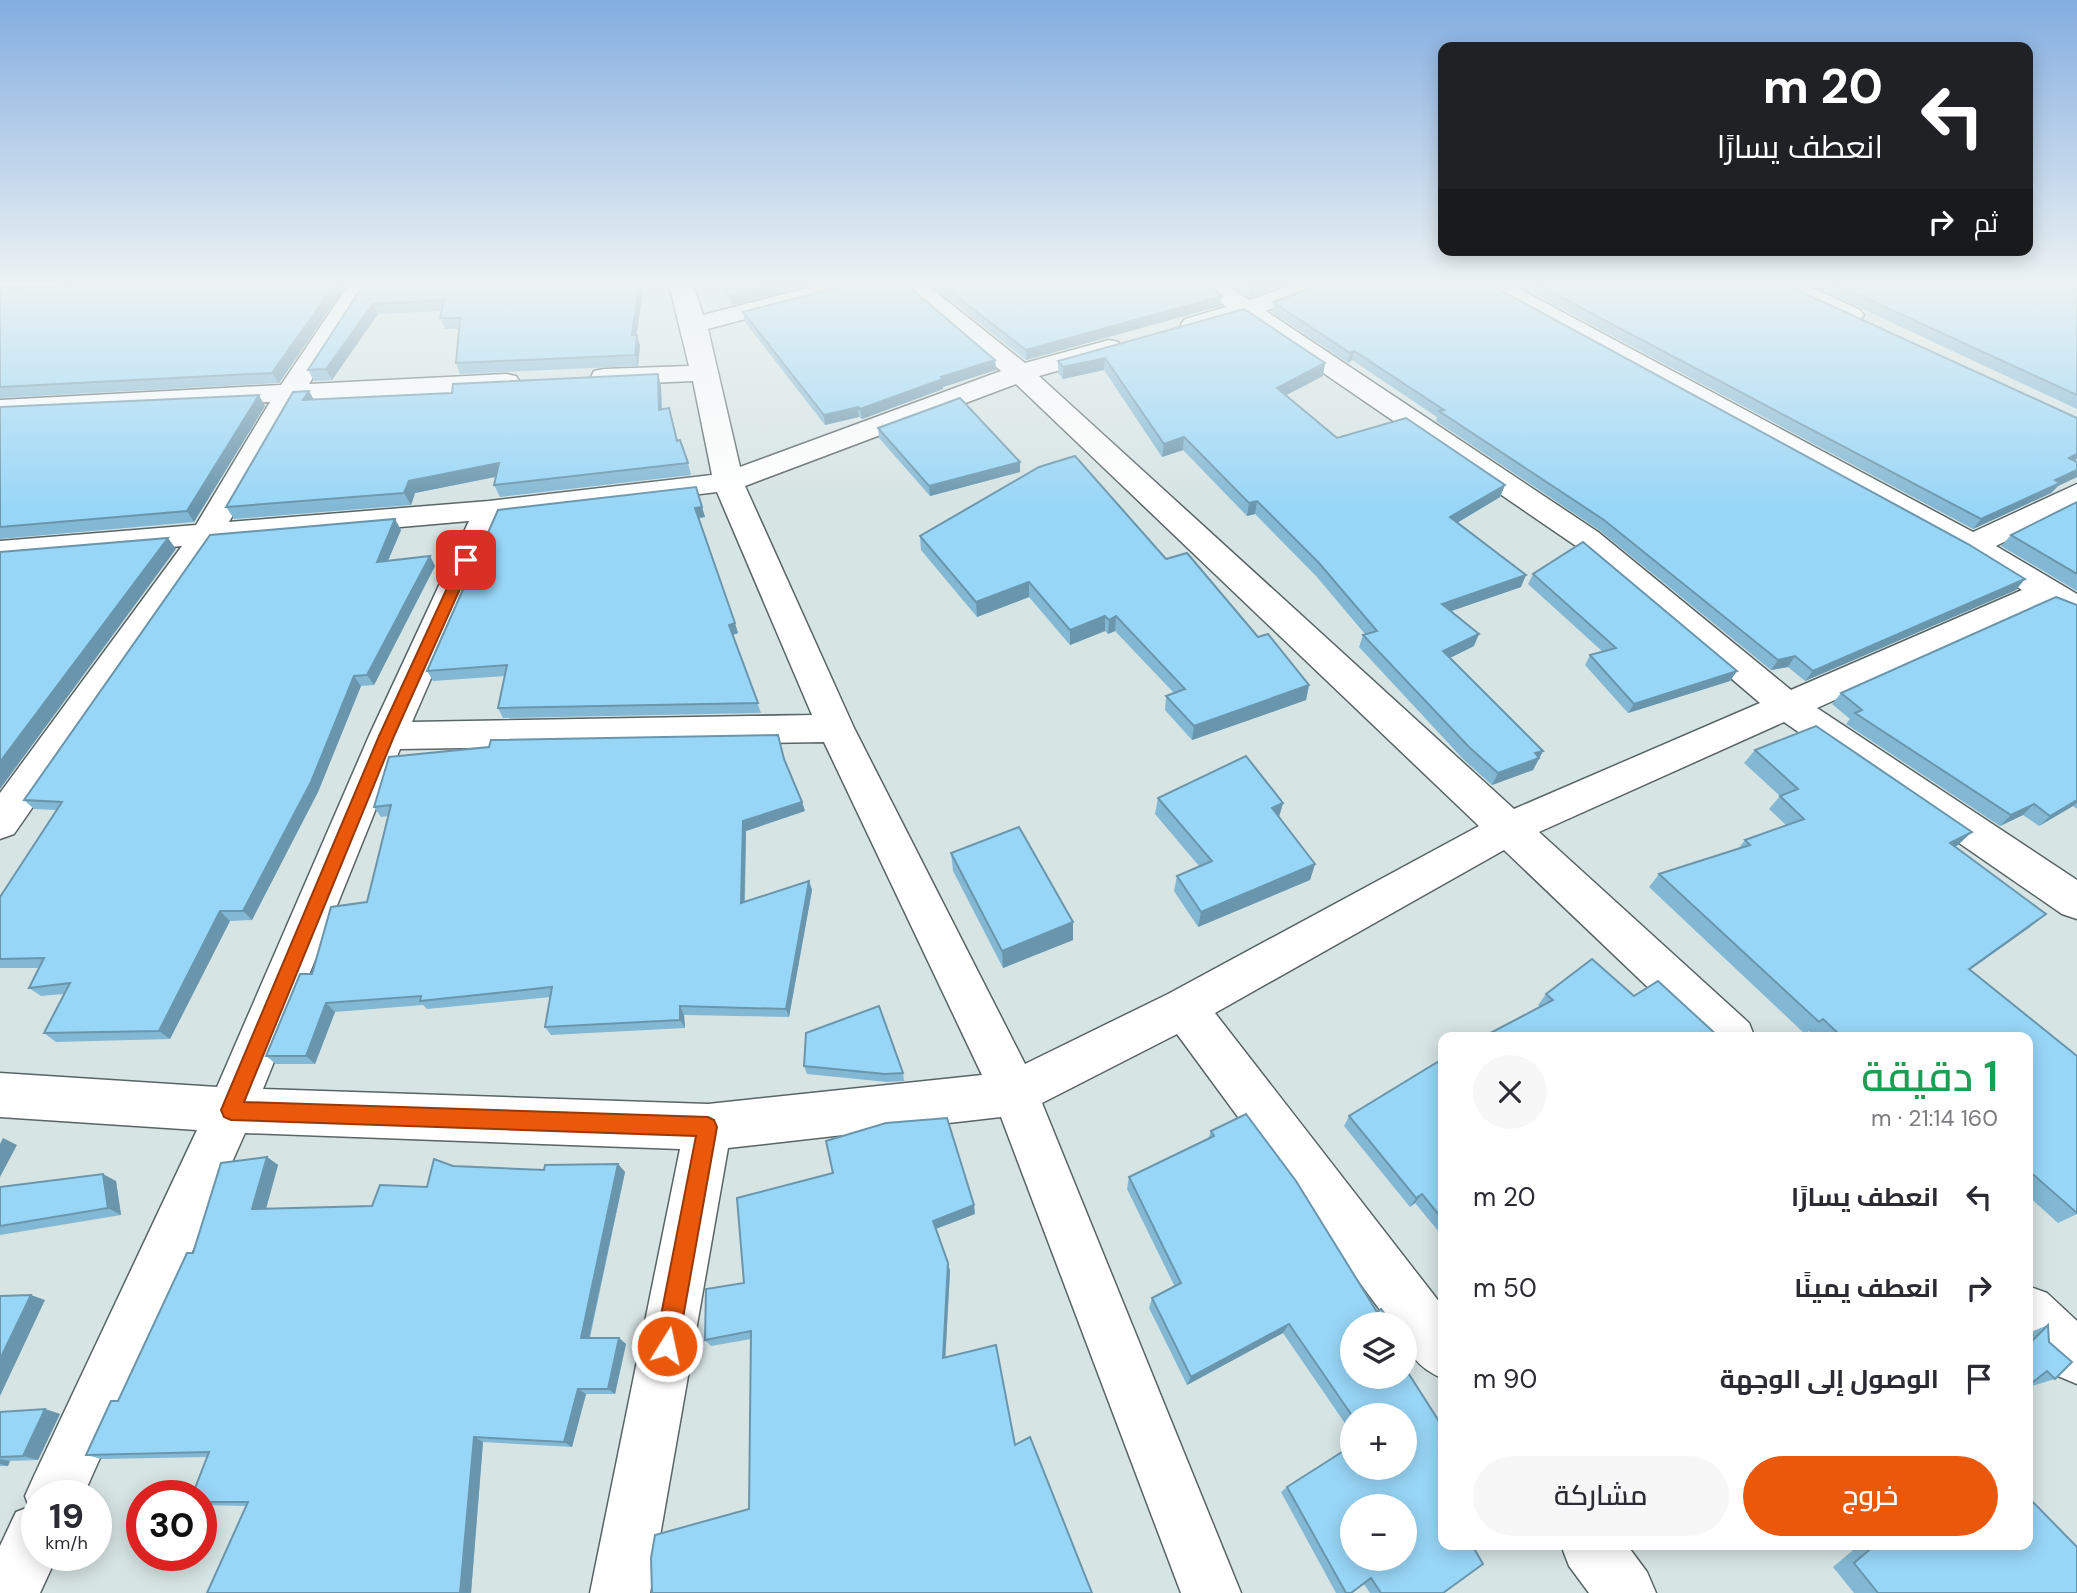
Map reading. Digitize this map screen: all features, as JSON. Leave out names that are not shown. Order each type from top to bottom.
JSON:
[{"type":"street","points":[[0,823],[207,533],[312,358]]},
{"type":"street","points":[[701,358],[728,482],[836,728],[1014,1093],[1212,1593]]},
{"type":"street","points":[[1002,358],[1726,1032]]},
{"type":"street","points":[[0,551],[489,510],[728,482],[1020,373],[1072,358]]},
{"type":"street","points":[[1320,358],[1587,539],[1787,706],[2077,902]]},
{"type":"street","points":[[1629,358],[1972,545],[2062,601]]},
{"type":"street","points":[[580,378],[704,373]]},
{"type":"street","points":[[0,408],[538,380]]},
{"type":"street","points":[[1972,545],[2077,493]]},
{"type":"street","points":[[61,1480],[231,1110],[387,736],[489,510]]},
{"type":"street","points":[[0,1095],[231,1110],[708,1127],[1014,1093],[1184,1009],[1507,829],[1787,706],[2062,601]]},
{"type":"street","points":[[387,736],[836,728]]},
{"type":"street","points":[[1184,1009],[1438,1344]]},
{"type":"street","points":[[620,1593],[708,1127]]},
{"type":"street","points":[[2033,1317],[2077,1357]]},
{"type":"street","points":[[1594,1550],[1626,1593]]},
{"type":"street","points":[[9,1593],[21,1567]]},
{"type":"building","points":[[0,358],[282,358],[272,373],[0,387]]},
{"type":"building","points":[[316,358],[334,358],[326,369],[308,370]]},
{"type":"building","points":[[456,358],[560,358],[456,363]]},
{"type":"building","points":[[779,358],[995,360],[941,377],[943,379],[860,409],[858,407],[824,415]]},
{"type":"building","points":[[1068,358],[1103,358],[1063,367],[1058,361]]},
{"type":"building","points":[[1105,358],[1318,358],[1325,363],[1277,388],[1337,438],[1406,418],[1505,485],[1450,517],[1526,575],[1442,604],[1479,634],[1443,651],[1543,751],[1535,753],[1539,758],[1498,773],[1469,747],[1363,635],[1377,631],[1319,563],[1257,501],[1249,503],[1184,437],[1164,444]]},
{"type":"building","points":[[1365,358],[1626,358],[1968,544],[2025,579],[1813,671],[1795,656],[1778,660],[1604,520],[1439,411],[1444,410]]},
{"type":"building","points":[[1677,358],[1947,358],[2077,418],[2077,454],[2069,458],[2077,462],[2077,470],[2055,480],[2060,483],[1981,519]]},
{"type":"building","points":[[1997,358],[2077,358],[2077,395]]},
{"type":"building","points":[[658,374],[659,410],[669,408],[677,441],[680,440],[688,463],[494,485],[499,463],[409,481],[404,493],[226,507],[293,392],[309,391],[303,400],[452,393],[453,384]]},
{"type":"building","points":[[259,395],[187,511],[0,527],[0,407]]},
{"type":"building","points":[[960,398],[1020,462],[929,486],[878,428]]},
{"type":"building","points":[[1075,456],[1166,559],[1187,553],[1258,637],[1268,634],[1309,685],[1194,726],[1166,696],[1185,689],[1116,616],[1109,620],[1105,616],[1070,630],[1029,582],[976,602],[920,536],[1039,467]]},
{"type":"building","points":[[696,487],[702,507],[695,508],[735,623],[729,625],[758,703],[498,708],[507,665],[427,671],[498,510]]},
{"type":"building","points":[[2077,502],[2077,574],[2011,535]]},
{"type":"building","points":[[395,519],[377,562],[430,556],[367,675],[354,676],[311,782],[243,911],[220,911],[159,1031],[44,1033],[70,983],[29,988],[44,958],[0,959],[0,897],[62,802],[24,800],[210,535]]},
{"type":"building","points":[[168,538],[0,762],[0,552]]},
{"type":"building","points":[[1583,542],[1737,671],[1634,704],[1590,655],[1616,648],[1533,574]]},
{"type":"building","points":[[2056,597],[2077,605],[2077,800],[2050,816],[2034,804],[2011,815],[1855,713],[1862,710],[1841,693]]},
{"type":"building","points":[[1816,726],[1972,832],[1950,843],[2046,914],[1969,969],[2077,1056],[2077,1213],[2033,1174],[2033,1032],[1837,1032],[1823,1019],[1819,1022],[1659,874],[1750,845],[1745,840],[1804,819],[1780,796],[1798,789],[1755,750]]},
{"type":"building","points":[[778,735],[784,759],[802,802],[743,821],[741,903],[809,881],[786,1009],[680,1006],[680,1020],[545,1027],[552,987],[420,1001],[421,996],[326,1003],[306,1056],[266,1056],[300,974],[312,974],[331,907],[367,902],[391,805],[374,807],[389,757],[489,747],[491,740]]},
{"type":"building","points":[[1246,756],[1283,803],[1272,808],[1315,864],[1201,912],[1177,876],[1212,861],[1158,798]]},
{"type":"building","points":[[1019,827],[1073,922],[1002,951],[951,853]]},
{"type":"building","points":[[1592,959],[1634,996],[1658,981],[1713,1032],[1492,1032],[1553,1000],[1546,994]]},
{"type":"building","points":[[879,1006],[903,1073],[885,1074],[804,1066],[806,1033]]},
{"type":"building","points":[[1438,1062],[1438,1214],[1422,1194],[1416,1198],[1349,1116]]},
{"type":"building","points":[[1246,1114],[1296,1181],[1377,1312],[1340,1312],[1340,1389],[1417,1389],[1417,1387],[1438,1420],[1438,1550],[1475,1550],[1483,1564],[1443,1593],[1381,1593],[1371,1578],[1351,1593],[1346,1593],[1287,1487],[1340,1453],[1340,1480],[1417,1480],[1417,1403],[1343,1403],[1289,1324],[1191,1377],[1152,1298],[1181,1283],[1129,1177],[1214,1136],[1211,1131]]},
{"type":"building","points":[[947,1118],[974,1205],[933,1221],[948,1263],[943,1358],[996,1345],[1015,1445],[1030,1437],[1092,1593],[652,1593],[651,1558],[655,1535],[749,1509],[751,1331],[705,1340],[706,1289],[744,1283],[737,1198],[833,1173],[826,1141],[886,1123]]},
{"type":"building","points":[[267,1157],[252,1209],[372,1206],[380,1185],[427,1187],[434,1159],[453,1166],[544,1170],[545,1165],[618,1164],[581,1338],[619,1338],[608,1389],[578,1389],[564,1442],[474,1437],[460,1593],[207,1593],[248,1502],[217,1502],[217,1480],[198,1480],[209,1452],[86,1455],[111,1401],[118,1401],[187,1253],[193,1253],[221,1163]]},
{"type":"building","points":[[103,1174],[108,1208],[0,1226],[0,1187]]},
{"type":"building","points":[[31,1295],[0,1359],[0,1296]]},
{"type":"building","points":[[2048,1325],[2049,1342],[2072,1362],[2055,1379],[2047,1371],[2033,1382],[2033,1340]]},
{"type":"building","points":[[45,1409],[23,1456],[0,1457],[0,1412]]},
{"type":"building","points":[[2033,1502],[2077,1547],[2077,1593],[1878,1593],[1854,1563],[1869,1550],[2033,1550]]},
{"type":"route","points":[[466,560],[387,736],[231,1110],[708,1127],[667,1346]]}]
